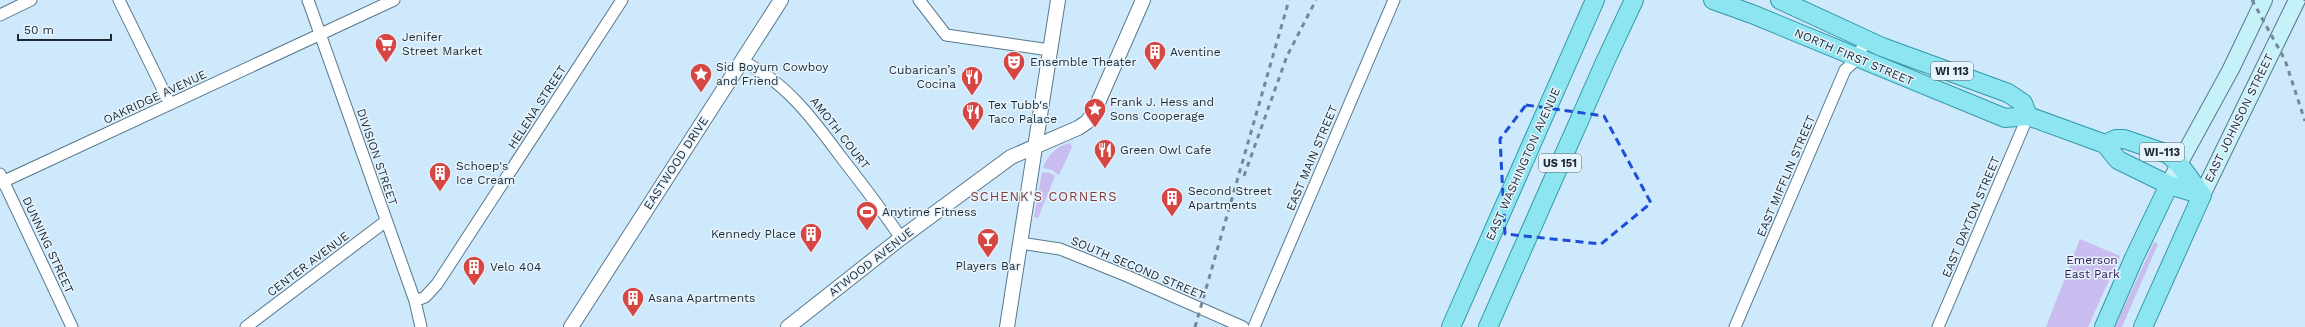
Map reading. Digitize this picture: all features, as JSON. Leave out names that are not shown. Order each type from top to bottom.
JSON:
[{"type":"main road","name":"EAST WASHINGTON AVENUE","points":[[1451,327],[1595,0]]},
{"type":"main road","name":"US 151","points":[[1488,327],[1605,62],[1634,0]]},
{"type":"main road","name":"NORTH FIRST STREET","points":[[1713,0],[1749,13],[1857,59],[2008,119],[2028,116],[2023,104],[2016,97],[1962,75],[1914,59],[1783,1]]},
{"type":"main road","points":[[2104,327],[2134,258],[2179,164],[2231,69],[2264,0]]},
{"type":"main road","name":"EAST JOHNSON STREET","points":[[2143,327],[2182,237],[2297,0]]},
{"type":"main road","points":[[1923,86],[1935,82],[1953,82],[1962,75]]},
{"type":"main road","name":"WI 113","points":[[2028,116],[2105,144]]},
{"type":"main road","name":"WI-113","points":[[2105,144],[2116,139],[2124,139],[2168,154],[2179,164],[2202,195]]},
{"type":"main road","points":[[2105,144],[2118,160],[2169,185],[2202,195]]},
{"type":"street","points":[[0,15],[31,0]]},
{"type":"street","points":[[119,0],[170,104]]},
{"type":"street","name":"DIVISION STREET","points":[[308,0],[415,301],[422,325]]},
{"type":"street","name":"OAKRIDGE AVENUE","points":[[1,180],[170,104],[394,0]]},
{"type":"street","name":"HELENA STREET","points":[[415,301],[424,297],[437,284],[622,0]]},
{"type":"street","name":"EASTWOOD DRIVE","points":[[571,327],[781,0]]},
{"type":"street","points":[[919,0],[946,36],[1050,50]]},
{"type":"street","points":[[1007,327],[1058,0]]},
{"type":"street","name":"ATWOOD AVENUE","points":[[788,327],[901,238],[1010,157],[1078,128],[1087,122],[1093,114],[1143,0]]},
{"type":"street","name":"EAST MAIN STREET","points":[[1254,327],[1394,0]]},
{"type":"street","name":"EAST MIFFLIN STREET","points":[[1735,327],[1845,70],[1857,59],[1866,39]]},
{"type":"street","name":"AMOTH COURT","points":[[742,61],[772,78],[794,97],[862,182],[901,238]]},
{"type":"street","name":"EAST DAYTON STREET","points":[[1938,327],[2028,116]]},
{"type":"street","name":"DUNNING STREET","points":[[1,180],[72,327]]},
{"type":"street","name":"CENTER AVENUE","points":[[246,327],[386,221]]},
{"type":"street","name":"SOUTH SECOND STREET","points":[[1020,243],[1057,247],[1243,327]]},
{"type":"highlighted area","points":[[1526,105],[1604,116],[1651,203],[1601,244],[1505,234],[1500,139]]},
{"type":"green space","points":[[1070,143],[1072,147],[1059,175],[1052,170],[1043,168],[1047,159],[1056,149]]},
{"type":"green space","points":[[1042,172],[1050,173],[1055,176],[1038,218],[1034,217]]},
{"type":"green space","name":"Emerson East Park","points":[[2080,239],[2120,256],[2088,327],[2046,327]]},
{"type":"green space","points":[[2154,242],[2158,244],[2122,327],[2115,327]]},
{"type":"railway","points":[[1195,327],[1289,0]]},
{"type":"railway","points":[[1244,176],[1287,56],[1316,0]]},
{"type":"railway","points":[[2252,0],[2285,60],[2305,121]]},
{"type":"place","name":"Jenifer Street Market","points":[[386,64]]},
{"type":"place","name":"Aventine","points":[[1155,72]]},
{"type":"place","name":"Ensemble Theater","points":[[1014,82]]},
{"type":"place","name":"Sid Boyum Cowboy and Friend","points":[[701,94]]},
{"type":"place","name":"Cubarican’s Cocina","points":[[972,96]]},
{"type":"place","name":"Frank J. Hess and Sons Cooperage","points":[[1095,128]]},
{"type":"place","name":"Tex Tubb's Taco Palace","points":[[973,132]]},
{"type":"place","name":"Green Owl Cafe","points":[[1105,170]]},
{"type":"place","name":"Schoep's Ice Cream","points":[[440,192]]},
{"type":"place","name":"Second Street Apartments","points":[[1172,218]]},
{"type":"place","name":"Anytime Fitness","points":[[867,232]]},
{"type":"place","name":"Kennedy Place","points":[[811,254]]},
{"type":"place","name":"Players Bar","points":[[988,258]]},
{"type":"place","name":"Velo 404","points":[[474,286]]},
{"type":"place","name":"Asana Apartments","points":[[633,318]]},
{"type":"district","name":"SCHENK'S CORNERS","points":[[1044,196]]}]
